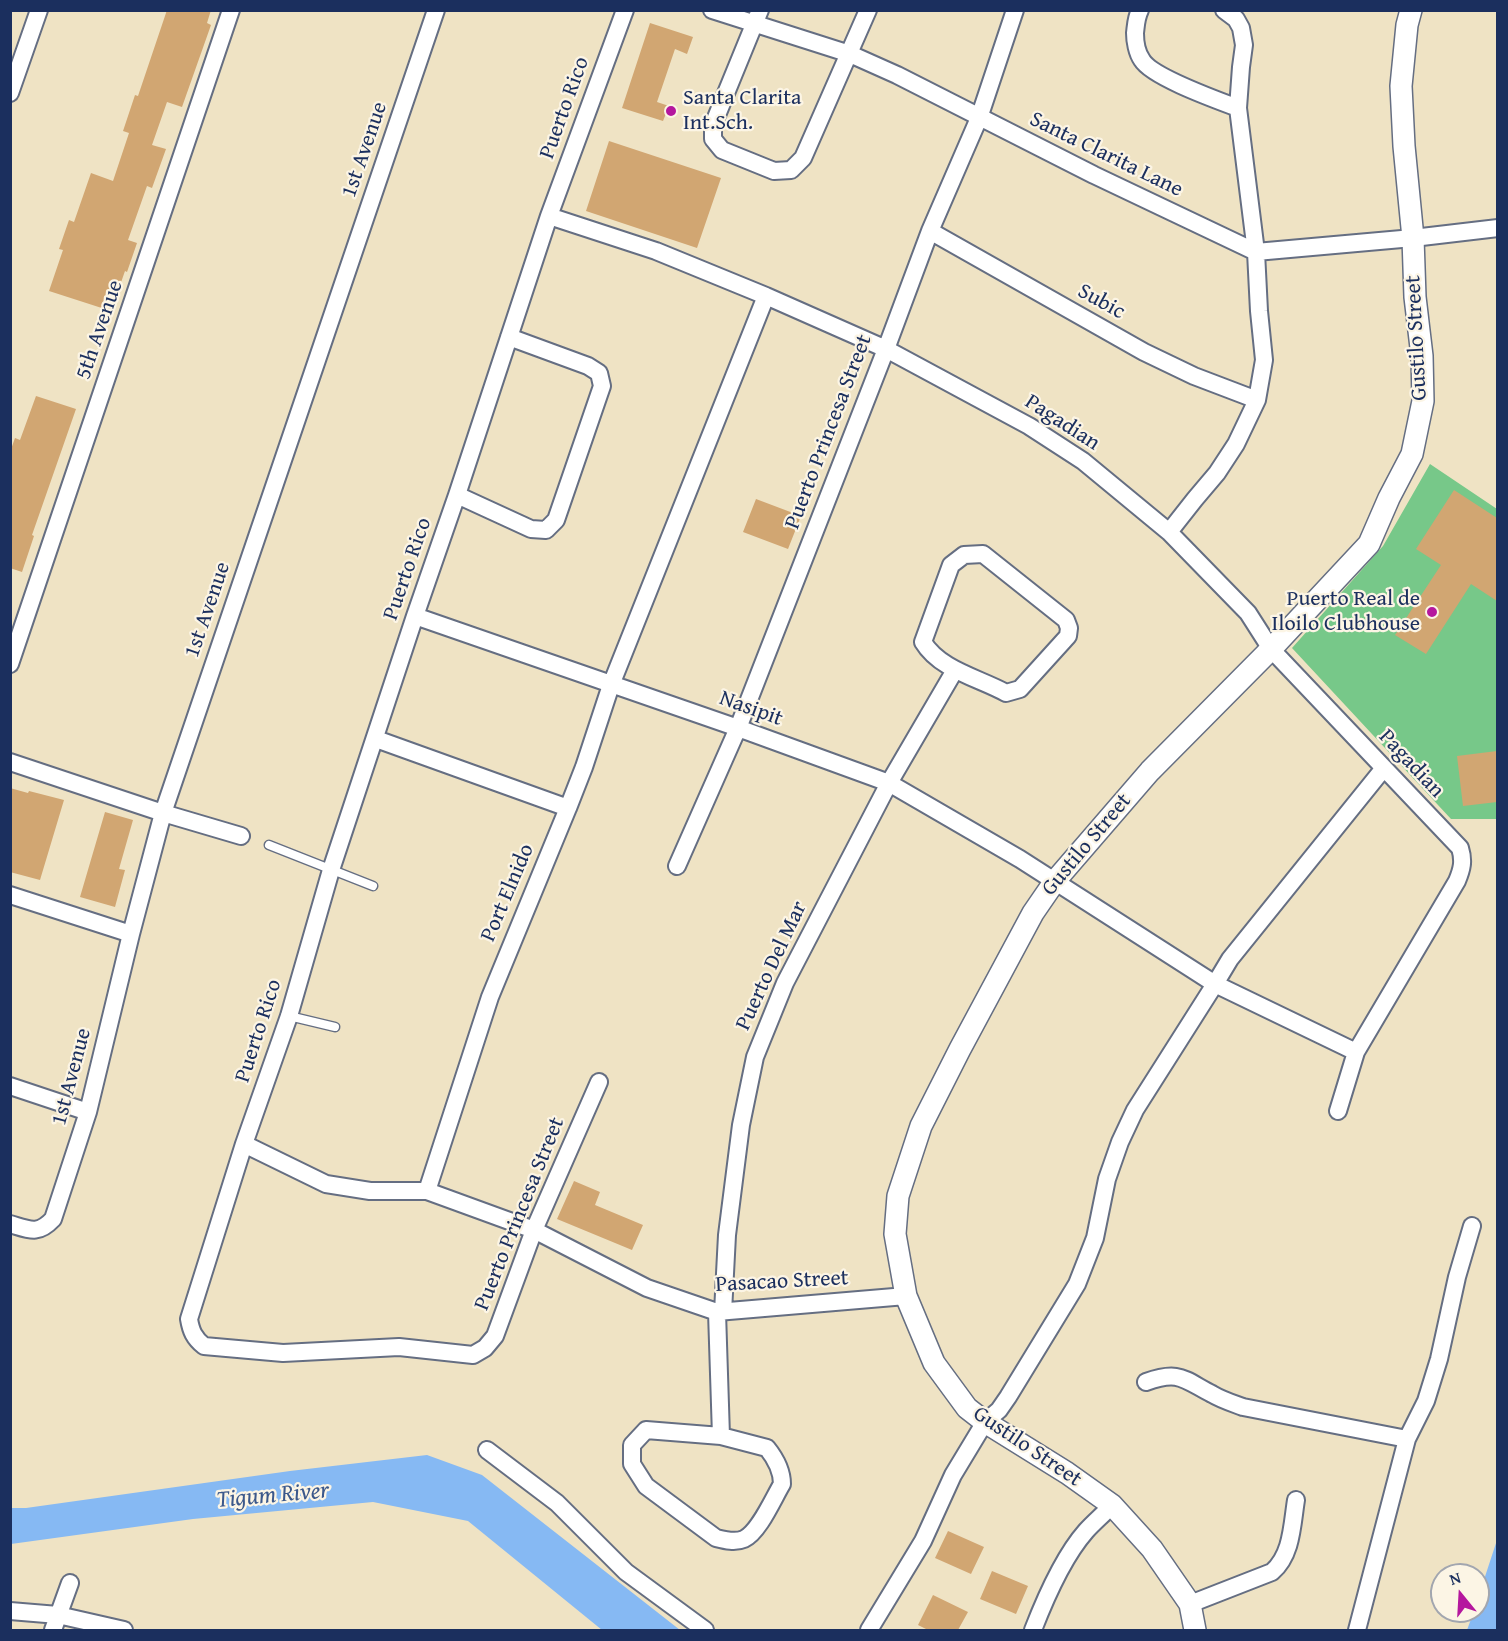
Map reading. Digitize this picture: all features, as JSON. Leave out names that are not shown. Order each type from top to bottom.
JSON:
[{"type":"street","points":[[10,93],[39,10]]},
{"type":"street","name":"5th Avenue","points":[[10,664],[231,10]]},
{"type":"street","name":"1st Avenue","points":[[10,1224],[30,1230],[44,1228],[53,1219],[88,1112],[163,813],[436,10]]},
{"type":"street","name":"Puerto Rico","points":[[473,1355],[399,1347],[283,1353],[204,1346],[196,1340],[189,1319],[244,1144],[289,1016],[331,870],[415,616],[549,216],[625,10]]},
{"type":"street","name":"Santa Clarita Lane","points":[[712,10],[757,17],[850,54],[897,75],[1094,175],[1256,252]]},
{"type":"street","points":[[757,17],[713,125],[713,139],[722,150],[774,171],[791,170],[803,158],[868,10]]},
{"type":"street","name":"Puerto Princesa Street","points":[[677,866],[738,728],[930,231],[979,118],[1015,10]]},
{"type":"street","points":[[1140,10],[1136,17],[1135,40],[1142,60],[1152,71],[1238,108]]},
{"type":"street","points":[[1169,532],[1217,473],[1236,444],[1257,400],[1264,360],[1256,252],[1238,108],[1244,45],[1241,28],[1236,19],[1224,10]]},
{"type":"street","name":"Gustilo Street","points":[[1195,1630],[1190,1604],[1152,1549],[1113,1505],[967,1408],[934,1364],[906,1296],[895,1234],[898,1196],[921,1126],[1032,913],[1054,881],[1149,771],[1271,649],[1369,543],[1412,454],[1423,401],[1422,356],[1414,297],[1413,238],[1401,86],[1407,25],[1411,10]]},
{"type":"street","name":"Pagadian","points":[[549,216],[656,251],[766,296],[886,349],[1029,426],[1083,461],[1169,532],[1248,613],[1271,649],[1460,848],[1463,857],[1462,867],[1456,881],[1356,1052]]},
{"type":"street","points":[[1256,252],[1497,228]]},
{"type":"street","name":"Subic","points":[[930,231],[1144,352],[1194,376],[1257,400]]},
{"type":"street","name":"Port Elnido","points":[[427,1191],[490,997],[568,808],[611,685],[766,296]]},
{"type":"street","points":[[457,495],[531,529],[546,530],[556,520],[602,386],[599,373],[588,366],[509,337]]},
{"type":"street","points":[[983,554],[1066,620],[1069,627],[1068,636],[1020,689],[1006,693],[956,670],[928,650],[923,642],[951,565],[964,555],[983,554]]},
{"type":"street","name":"Nasipit","points":[[415,616],[889,783],[1054,881]]},
{"type":"street","name":"Puerto Del Mar","points":[[721,1436],[720,1312],[741,1125],[755,1057],[785,983],[889,783],[956,670]]},
{"type":"street","points":[[376,739],[568,808]]},
{"type":"street","points":[[10,762],[163,813],[241,836]]},
{"type":"street","points":[[869,1630],[923,1541],[952,1475],[985,1422],[999,1410],[1077,1284],[1095,1238],[1107,1179],[1120,1142],[1135,1110],[1230,958],[1384,768]]},
{"type":"street","points":[[1054,881],[1215,984],[1356,1052],[1338,1111]]},
{"type":"street","points":[[10,895],[131,934]]},
{"type":"street","name":"Puerto Princesa Street","points":[[473,1355],[485,1348],[495,1336],[534,1230],[599,1082]]},
{"type":"street","points":[[10,1086],[88,1112]]},
{"type":"street","points":[[244,1144],[326,1184],[370,1191],[427,1191],[534,1230]]},
{"type":"street","points":[[1358,1630],[1407,1439],[1426,1401],[1439,1359],[1457,1277],[1472,1226]]},
{"type":"street","name":"Pasacao Street","points":[[534,1230],[647,1288],[720,1312],[906,1296]]},
{"type":"street","points":[[1146,1382],[1170,1375],[1181,1377],[1223,1400],[1243,1407],[1407,1439]]},
{"type":"street","points":[[646,1430],[721,1436],[767,1448],[777,1462],[782,1477],[782,1484],[754,1531],[743,1540],[728,1541],[716,1538],[646,1486],[632,1464],[632,1445],[646,1430]]},
{"type":"street","points":[[487,1450],[557,1503],[626,1572],[705,1630]]},
{"type":"street","points":[[1190,1604],[1272,1572],[1280,1566],[1288,1550],[1296,1500]]},
{"type":"street","points":[[1033,1630],[1043,1603],[1070,1553],[1085,1532],[1113,1505]]},
{"type":"street","points":[[56,1623],[70,1583]]},
{"type":"street","points":[[10,1611],[56,1623],[124,1630]]},
{"type":"lane","points":[[269,845],[373,886]]},
{"type":"lane","points":[[289,1016],[335,1027]]},
{"type":"green space","points":[[1430,464],[1497,509],[1497,819],[1451,819],[1292,648],[1383,546]]},
{"type":"water","name":"Tigum River","points":[[427,1455],[482,1475],[680,1630],[602,1630],[468,1521],[373,1502],[193,1519],[11,1544],[11,1508],[26,1508],[290,1471]]},
{"type":"water","points":[[1497,1540],[1497,1630],[1467,1630],[1470,1623],[1490,1623],[1489,1563]]},
{"type":"building","points":[[167,10],[211,10],[207,23],[211,25],[182,107],[167,102],[152,145],[166,149],[152,188],[147,186],[128,240],[137,243],[111,311],[49,291],[63,250],[59,249],[69,220],[74,222],[91,173],[113,181],[129,133],[123,131],[135,95],[138,96]]},
{"type":"building","points":[[650,23],[693,37],[687,54],[675,49],[657,102],[669,106],[663,121],[622,108]]},
{"type":"building","points":[[609,141],[721,178],[697,248],[586,211]]},
{"type":"building","points":[[36,396],[76,409],[32,535],[34,536],[22,572],[10,568],[10,452],[15,438],[20,440]]},
{"type":"building","points":[[1454,490],[1497,518],[1497,601],[1471,584],[1426,654],[1395,635],[1441,565],[1416,549]]},
{"type":"building","points":[[756,499],[801,516],[788,549],[743,532]]},
{"type":"building","points":[[1497,751],[1497,802],[1463,806],[1457,756]]},
{"type":"building","points":[[10,788],[64,800],[40,880],[10,872]]},
{"type":"building","points":[[105,812],[133,820],[119,869],[125,870],[115,907],[80,897]]},
{"type":"building","points":[[574,1181],[600,1192],[595,1205],[643,1225],[632,1250],[557,1219]]},
{"type":"building","points":[[948,1531],[984,1547],[971,1574],[935,1558]]},
{"type":"building","points":[[992,1571],[1028,1586],[1016,1614],[980,1599]]},
{"type":"building","points":[[933,1595],[968,1612],[958,1630],[928,1630],[918,1625]]},
{"type":"place","name":"Santa Clarita Int.Sch.","points":[[671,111]]},
{"type":"place","name":"Puerto Real de Iloilo Clubhouse","points":[[1432,612]]}]
